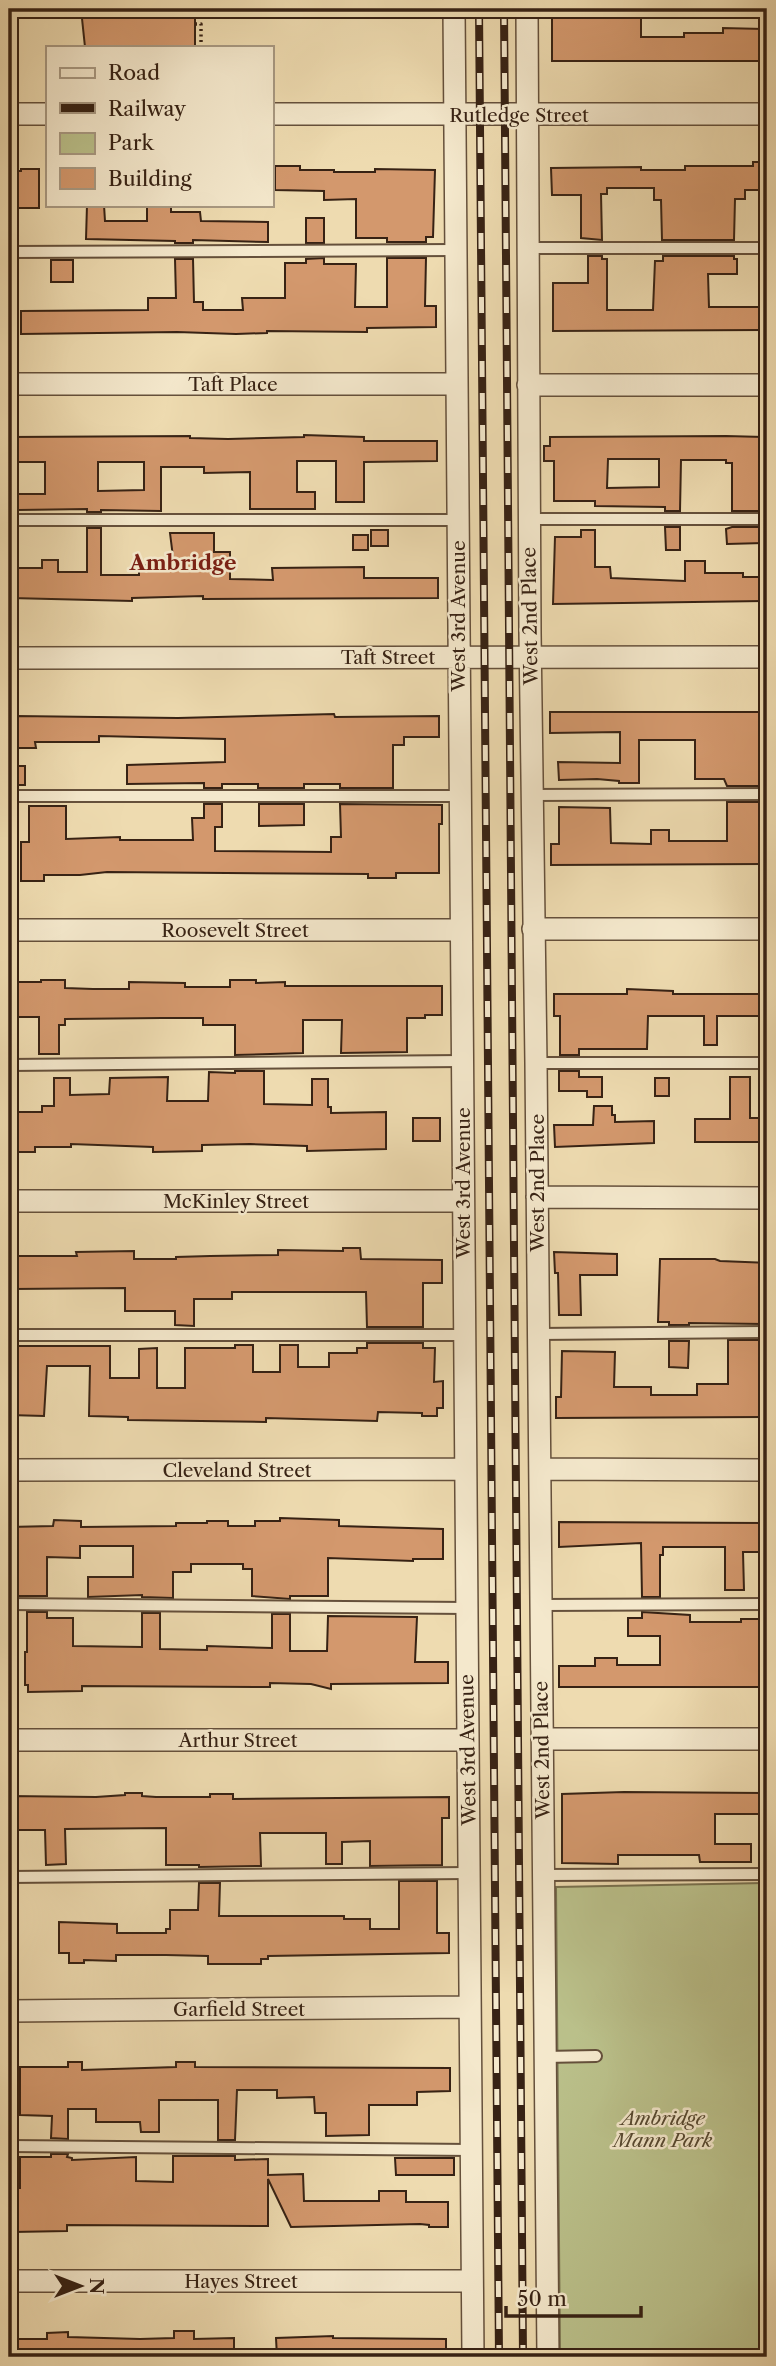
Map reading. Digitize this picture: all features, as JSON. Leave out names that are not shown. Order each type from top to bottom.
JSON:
[{"type":"street","name":"West 3rd Avenue","points":[[454,9],[473,2357]]},
{"type":"street","name":"West 2nd Place","points":[[527,9],[531,796],[548,2357]]},
{"type":"street","points":[[9,114],[46,114]]},
{"type":"street","name":"Rutledge Street","points":[[273,114],[767,114]]},
{"type":"street","name":"Taft Place","points":[[9,384],[457,384]]},
{"type":"street","points":[[528,385],[767,385]]},
{"type":"street","name":"Taft Street","points":[[9,658],[767,657]]},
{"type":"street","points":[[533,929],[767,929]]},
{"type":"street","name":"Roosevelt Street","points":[[9,930],[461,930]]},
{"type":"street","points":[[537,1197],[767,1198]]},
{"type":"street","name":"McKinley Street","points":[[9,1201],[463,1201]]},
{"type":"street","name":"Cleveland Street","points":[[9,1470],[466,1469]]},
{"type":"street","points":[[540,1469],[767,1470]]},
{"type":"street","points":[[542,1739],[767,1739]]},
{"type":"street","name":"Arthur Street","points":[[9,1740],[468,1740]]},
{"type":"street","name":"Garfield Street","points":[[9,2011],[470,2007]]},
{"type":"street","name":"Hayes Street","points":[[9,2281],[472,2281]]},
{"type":"lane","points":[[527,248],[767,248]]},
{"type":"lane","points":[[9,252],[455,250]]},
{"type":"lane","points":[[529,519],[767,519]]},
{"type":"lane","points":[[9,520],[457,520]]},
{"type":"lane","points":[[531,796],[767,794]]},
{"type":"lane","points":[[9,796],[460,796]]},
{"type":"lane","points":[[9,1065],[462,1061]]},
{"type":"lane","points":[[536,1063],[767,1063]]},
{"type":"lane","points":[[538,1334],[767,1332]]},
{"type":"lane","points":[[9,1335],[465,1335]]},
{"type":"lane","points":[[9,1604],[467,1608]]},
{"type":"lane","points":[[541,1605],[767,1604]]},
{"type":"lane","points":[[9,1877],[469,1873]]},
{"type":"lane","points":[[543,1875],[767,1874]]},
{"type":"lane","points":[[545,2057],[596,2056]]},
{"type":"lane","points":[[9,2146],[471,2150]]},
{"type":"path","points":[[195,24],[201,24],[201,46]]},
{"type":"green space","name":"Ambridge Mann Park","points":[[767,1883],[767,2357],[560,2357],[556,1887]]},
{"type":"building","points":[[81,9],[195,9],[195,46],[85,46]]},
{"type":"building","points":[[612,9],[641,9],[641,37],[723,33],[723,28],[767,29],[767,61],[552,61],[552,18],[612,17]]},
{"type":"building","points":[[753,162],[767,162],[767,190],[745,190],[745,199],[735,199],[734,240],[662,240],[661,200],[654,200],[654,188],[607,188],[607,194],[601,194],[602,240],[581,238],[581,195],[552,195],[551,168],[641,167],[641,170],[685,170],[685,166],[753,166]]},
{"type":"building","points":[[275,166],[300,166],[300,170],[334,172],[375,172],[375,169],[435,170],[433,237],[426,237],[426,242],[387,242],[387,238],[356,238],[356,199],[324,200],[324,191],[275,190]]},
{"type":"building","points":[[39,169],[39,208],[16,208],[16,171]]},
{"type":"building","points":[[87,206],[104,206],[105,221],[147,221],[147,206],[171,206],[171,212],[200,212],[201,221],[268,222],[268,242],[193,240],[193,243],[175,243],[86,239]]},
{"type":"building","points":[[306,218],[324,218],[324,243],[306,243]]},
{"type":"building","points":[[588,256],[602,256],[602,259],[607,259],[607,310],[653,310],[655,261],[663,261],[663,256],[734,256],[734,259],[737,259],[737,274],[708,274],[709,307],[767,307],[767,330],[553,331],[553,283],[588,283]]},
{"type":"building","points":[[324,258],[324,264],[356,264],[355,307],[387,307],[387,258],[426,258],[425,306],[436,306],[436,327],[367,328],[367,332],[21,334],[21,311],[148,310],[148,298],[176,298],[175,259],[193,259],[194,302],[203,302],[203,310],[243,310],[242,298],[285,298],[285,263],[306,263],[306,259]]},
{"type":"building","points":[[51,260],[73,260],[73,282],[51,282]]},
{"type":"building","points":[[9,437],[364,437],[364,441],[437,441],[437,461],[364,462],[364,502],[336,502],[336,461],[297,461],[297,492],[315,492],[315,509],[250,509],[250,472],[204,473],[204,467],[161,467],[161,511],[101,512],[87,512],[87,509],[18,510],[18,494],[45,494],[45,462],[9,462]],"holes":[[[98,462],[144,462],[144,490],[98,491]]]},
{"type":"building","points":[[550,437],[767,437],[767,511],[732,511],[732,463],[726,463],[726,460],[681,460],[680,511],[665,511],[665,507],[595,506],[595,501],[554,501],[554,461],[544,461],[544,446],[550,446]],"holes":[[[608,459],[659,459],[659,487],[607,488]]]},
{"type":"building","points":[[665,527],[680,527],[680,550],[666,550]]},
{"type":"building","points":[[767,527],[767,543],[727,544],[726,529]]},
{"type":"building","points":[[87,528],[101,528],[101,575],[139,575],[139,565],[174,565],[170,533],[214,533],[214,552],[230,552],[230,579],[273,580],[272,568],[364,567],[364,578],[438,578],[438,598],[203,599],[203,596],[132,598],[132,601],[11,598],[11,568],[42,568],[42,560],[58,560],[58,572],[87,572]]},
{"type":"building","points":[[371,530],[388,530],[388,546],[371,546]]},
{"type":"building","points":[[581,530],[595,530],[595,567],[610,567],[611,578],[685,581],[685,561],[705,561],[705,573],[743,573],[743,577],[767,577],[767,601],[553,604],[555,537],[581,537]]},
{"type":"building","points":[[353,535],[368,535],[368,550],[353,550]]},
{"type":"building","points":[[550,712],[767,712],[767,786],[727,786],[724,779],[695,779],[695,740],[639,740],[639,783],[597,779],[559,780],[558,762],[620,763],[620,732],[550,733]]},
{"type":"building","points":[[334,714],[335,717],[439,716],[439,737],[404,737],[404,745],[393,745],[393,788],[340,788],[340,784],[304,784],[304,788],[258,788],[258,784],[222,784],[222,788],[204,788],[204,783],[127,784],[127,765],[225,762],[225,739],[99,736],[99,742],[35,742],[36,748],[12,748],[12,718],[17,716],[178,718]]},
{"type":"building","points":[[10,766],[25,766],[25,785],[10,785]]},
{"type":"building","points":[[727,802],[767,802],[767,864],[551,865],[551,844],[559,844],[559,807],[610,808],[611,843],[651,844],[651,830],[669,830],[669,841],[727,841]]},
{"type":"building","points":[[204,804],[222,804],[222,827],[215,827],[215,851],[331,852],[331,837],[341,837],[340,804],[442,805],[442,824],[439,824],[439,873],[396,873],[396,878],[368,878],[368,874],[107,872],[44,875],[44,881],[21,881],[21,842],[29,842],[29,806],[66,806],[66,839],[120,837],[120,840],[193,840],[192,818],[204,818]]},
{"type":"building","points":[[259,804],[304,804],[304,825],[259,826]]},
{"type":"building","points":[[65,980],[65,988],[93,989],[129,989],[129,982],[185,983],[185,987],[230,987],[230,980],[285,982],[285,986],[442,986],[442,1015],[407,1018],[407,1052],[341,1053],[342,1020],[303,1020],[303,1053],[235,1055],[235,1025],[203,1025],[203,1018],[162,1018],[65,1019],[65,1025],[59,1025],[59,1054],[39,1054],[39,1017],[11,1017],[11,982]]},
{"type":"building","points":[[627,989],[673,991],[673,994],[767,994],[767,1016],[717,1016],[717,1045],[704,1045],[704,1016],[648,1016],[647,1049],[579,1049],[579,1055],[560,1055],[560,1016],[554,1016],[554,994],[627,994]]},
{"type":"building","points":[[264,1071],[264,1104],[312,1105],[312,1079],[328,1079],[328,1107],[331,1107],[331,1113],[386,1112],[386,1149],[307,1151],[307,1146],[250,1144],[202,1145],[202,1151],[153,1152],[153,1147],[71,1144],[71,1147],[35,1147],[35,1152],[10,1152],[10,1112],[42,1112],[42,1106],[54,1106],[54,1078],[70,1078],[70,1095],[109,1094],[110,1078],[168,1077],[167,1101],[208,1101],[209,1072]]},
{"type":"building","points":[[559,1071],[579,1071],[579,1077],[602,1077],[602,1097],[587,1097],[587,1091],[559,1091]]},
{"type":"building","points":[[730,1077],[750,1077],[750,1118],[763,1118],[763,1142],[695,1142],[695,1119],[730,1119]]},
{"type":"building","points":[[655,1078],[669,1078],[669,1096],[655,1096]]},
{"type":"building","points":[[594,1106],[612,1106],[615,1122],[654,1121],[654,1143],[555,1147],[554,1125],[593,1125]]},
{"type":"building","points":[[413,1118],[440,1118],[440,1141],[413,1141]]},
{"type":"building","points":[[343,1248],[360,1248],[361,1259],[442,1260],[442,1283],[423,1283],[423,1327],[367,1327],[366,1292],[232,1292],[232,1299],[194,1299],[194,1326],[175,1325],[175,1311],[125,1311],[125,1288],[13,1289],[13,1256],[77,1256],[76,1252],[134,1251],[134,1259],[176,1259],[278,1255],[278,1250],[343,1251]]},
{"type":"building","points":[[554,1252],[617,1254],[617,1275],[580,1275],[581,1315],[559,1315],[558,1273],[555,1273]]},
{"type":"building","points":[[660,1259],[767,1263],[767,1324],[669,1325],[669,1322],[658,1322]]},
{"type":"building","points":[[728,1340],[767,1340],[767,1417],[556,1418],[556,1397],[561,1397],[562,1351],[615,1352],[614,1387],[651,1387],[651,1395],[697,1395],[697,1384],[728,1384]]},
{"type":"building","points":[[669,1341],[689,1341],[688,1368],[669,1367]]},
{"type":"building","points":[[367,1343],[423,1343],[423,1348],[435,1348],[434,1382],[443,1381],[443,1408],[437,1408],[437,1416],[378,1412],[377,1421],[266,1418],[266,1422],[128,1420],[128,1417],[89,1416],[90,1366],[47,1366],[44,1416],[9,1415],[9,1346],[110,1346],[110,1378],[139,1378],[139,1349],[157,1348],[157,1388],[185,1388],[185,1348],[235,1348],[235,1345],[253,1345],[253,1372],[280,1372],[280,1345],[298,1345],[298,1367],[329,1367],[329,1353],[357,1353],[357,1348],[367,1348]]},
{"type":"building","points":[[280,1518],[339,1520],[339,1526],[443,1529],[443,1559],[413,1561],[328,1558],[328,1596],[290,1596],[290,1599],[252,1596],[252,1569],[243,1569],[243,1564],[191,1564],[191,1572],[173,1572],[173,1598],[142,1595],[88,1597],[88,1577],[133,1577],[133,1546],[80,1546],[80,1558],[47,1557],[47,1596],[9,1596],[9,1527],[53,1526],[54,1520],[81,1521],[81,1527],[176,1526],[176,1523],[207,1521],[228,1521],[228,1526],[255,1526],[255,1521],[280,1521]]},
{"type":"building","points":[[559,1522],[767,1523],[767,1552],[743,1552],[744,1590],[725,1590],[725,1547],[663,1547],[663,1555],[660,1555],[660,1597],[642,1597],[641,1543],[559,1547]]},
{"type":"building","points":[[27,1612],[47,1612],[47,1618],[73,1618],[73,1646],[142,1647],[142,1613],[160,1613],[160,1649],[207,1650],[207,1646],[272,1648],[272,1614],[290,1614],[290,1651],[327,1651],[328,1616],[417,1617],[415,1662],[448,1662],[448,1683],[331,1684],[331,1689],[311,1684],[270,1683],[270,1687],[82,1686],[82,1691],[28,1692],[28,1685],[25,1685]]},
{"type":"building","points":[[642,1612],[690,1615],[690,1622],[741,1622],[741,1619],[760,1619],[760,1687],[559,1687],[559,1666],[595,1666],[595,1658],[617,1658],[617,1665],[660,1665],[660,1636],[628,1636],[628,1618],[642,1618]]},
{"type":"building","points":[[142,1793],[142,1796],[156,1797],[210,1797],[210,1794],[233,1794],[233,1799],[449,1797],[449,1818],[442,1818],[442,1865],[370,1866],[370,1841],[342,1842],[342,1864],[326,1864],[326,1833],[260,1833],[261,1866],[166,1865],[166,1828],[65,1829],[66,1864],[46,1865],[45,1830],[9,1830],[9,1796],[96,1797]]},
{"type":"building","points":[[767,1793],[767,1814],[715,1814],[715,1844],[751,1844],[751,1862],[700,1862],[699,1855],[618,1855],[618,1864],[562,1863],[562,1794]]},
{"type":"building","points":[[399,1881],[437,1881],[437,1933],[449,1933],[449,1953],[268,1956],[268,1959],[261,1959],[261,1964],[208,1964],[208,1956],[166,1955],[116,1955],[116,1961],[84,1960],[84,1963],[69,1963],[69,1953],[59,1953],[59,1922],[117,1924],[117,1933],[166,1933],[166,1929],[170,1929],[170,1910],[198,1910],[199,1883],[220,1883],[219,1916],[344,1916],[344,1919],[370,1919],[370,1929],[399,1929]]},
{"type":"building","points":[[68,2062],[82,2062],[82,2070],[176,2067],[176,2062],[195,2062],[195,2067],[450,2068],[450,2091],[417,2092],[417,2105],[369,2105],[369,2135],[326,2136],[326,2113],[315,2113],[314,2097],[277,2098],[277,2090],[237,2090],[235,2140],[218,2140],[218,2100],[159,2100],[159,2132],[141,2132],[140,2122],[96,2122],[96,2109],[68,2109],[68,2139],[51,2138],[52,2116],[20,2115],[20,2067],[68,2067]]},
{"type":"building","points":[[51,2154],[68,2154],[67,2157],[72,2160],[136,2157],[136,2181],[173,2182],[173,2156],[268,2159],[268,2175],[303,2174],[304,2201],[379,2201],[379,2191],[406,2191],[406,2202],[448,2202],[448,2227],[420,2224],[291,2227],[268,2179],[268,2226],[67,2225],[67,2231],[13,2232],[13,2188],[20,2188],[20,2157],[51,2157]]},
{"type":"building","points":[[395,2158],[454,2158],[454,2175],[396,2175]]},
{"type":"building","points":[[174,2331],[194,2331],[194,2339],[234,2338],[234,2357],[15,2357],[15,2339],[47,2339],[47,2333],[68,2332],[68,2337],[140,2339],[174,2338]]},
{"type":"building","points":[[333,2336],[446,2339],[446,2357],[277,2357],[276,2338]]},
{"type":"railway","points":[[479,9],[499,2357]]},
{"type":"railway","points":[[504,9],[523,2357]]},
{"type":"district","name":"Ambridge","points":[[183,562]]}]
